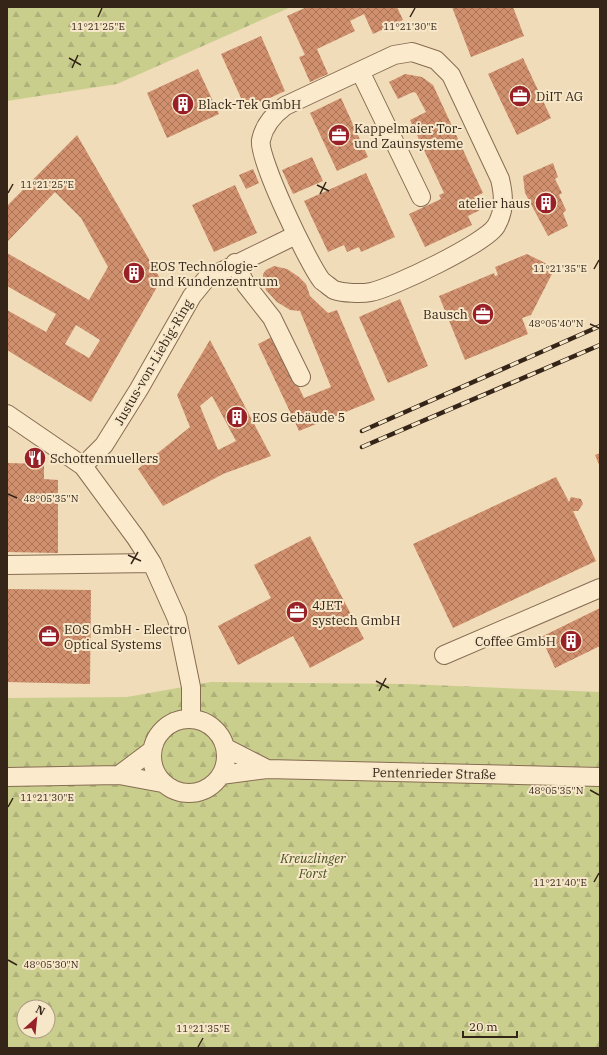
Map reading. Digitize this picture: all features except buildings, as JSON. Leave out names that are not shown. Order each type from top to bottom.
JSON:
[{"type":"street","points":[[412,52],[436,60],[451,75],[500,179],[503,193],[503,211],[495,227],[476,243],[400,281],[370,292],[334,290],[322,280],[296,235],[263,158],[260,141],[271,117],[284,106],[394,55],[412,52]]},
{"type":"street","points":[[360,71],[421,197]]},
{"type":"street","name":"Justus-von-Liebig-Ring","points":[[83,466],[104,445],[139,389],[192,296],[206,279],[235,263],[296,235]]},
{"type":"street","points":[[235,263],[246,285],[272,318],[301,378]]},
{"type":"street","points":[[7,414],[15,425],[83,466],[136,538],[152,563],[177,619],[191,687],[191,718]]},
{"type":"street","points":[[7,565],[152,563]]},
{"type":"street","points":[[444,655],[600,588]]},
{"type":"street","points":[[191,718],[203,721],[213,728],[221,737],[226,748],[226,762],[221,775],[213,785],[202,792],[189,794],[170,789],[162,783],[155,774],[151,751],[154,740],[161,730],[180,719],[191,718]]},
{"type":"street","name":"Pentenrieder Straße","points":[[226,748],[268,769]]},
{"type":"street","points":[[119,775],[151,751]]},
{"type":"street","name":"Pentenrieder Straße","points":[[221,775],[268,769],[600,777]]},
{"type":"street","points":[[7,777],[119,775],[162,783]]},
{"type":"green space","points":[[7,7],[291,7],[117,84],[7,101]]},
{"type":"green space","name":"Kreuzlinger Forst","points":[[211,682],[407,684],[600,692],[600,1048],[7,1048],[7,698],[127,697]]},
{"type":"railway","points":[[362,431],[600,326]]},
{"type":"railway","points":[[362,447],[600,345]]},
{"type":"place","name":"DiIT AG","points":[[520,96]]},
{"type":"place","name":"Black-Tek GmbH","points":[[183,104]]},
{"type":"place","name":"Kappelmaier Tor- und Zaunsysteme","points":[[339,135]]},
{"type":"place","name":"atelier haus","points":[[546,203]]},
{"type":"place","name":"EOS Technologie- und Kundenzentrum","points":[[134,273]]},
{"type":"place","name":"Bausch","points":[[483,314]]},
{"type":"place","name":"EOS Gebäude 5","points":[[237,417]]},
{"type":"place","name":"Schottenmuellers","points":[[35,458]]},
{"type":"place","name":"4JET systech GmbH","points":[[297,612]]},
{"type":"place","name":"EOS GmbH - Electro Optical Systems","points":[[49,636]]},
{"type":"place","name":"Coffee GmbH","points":[[571,641]]}]
